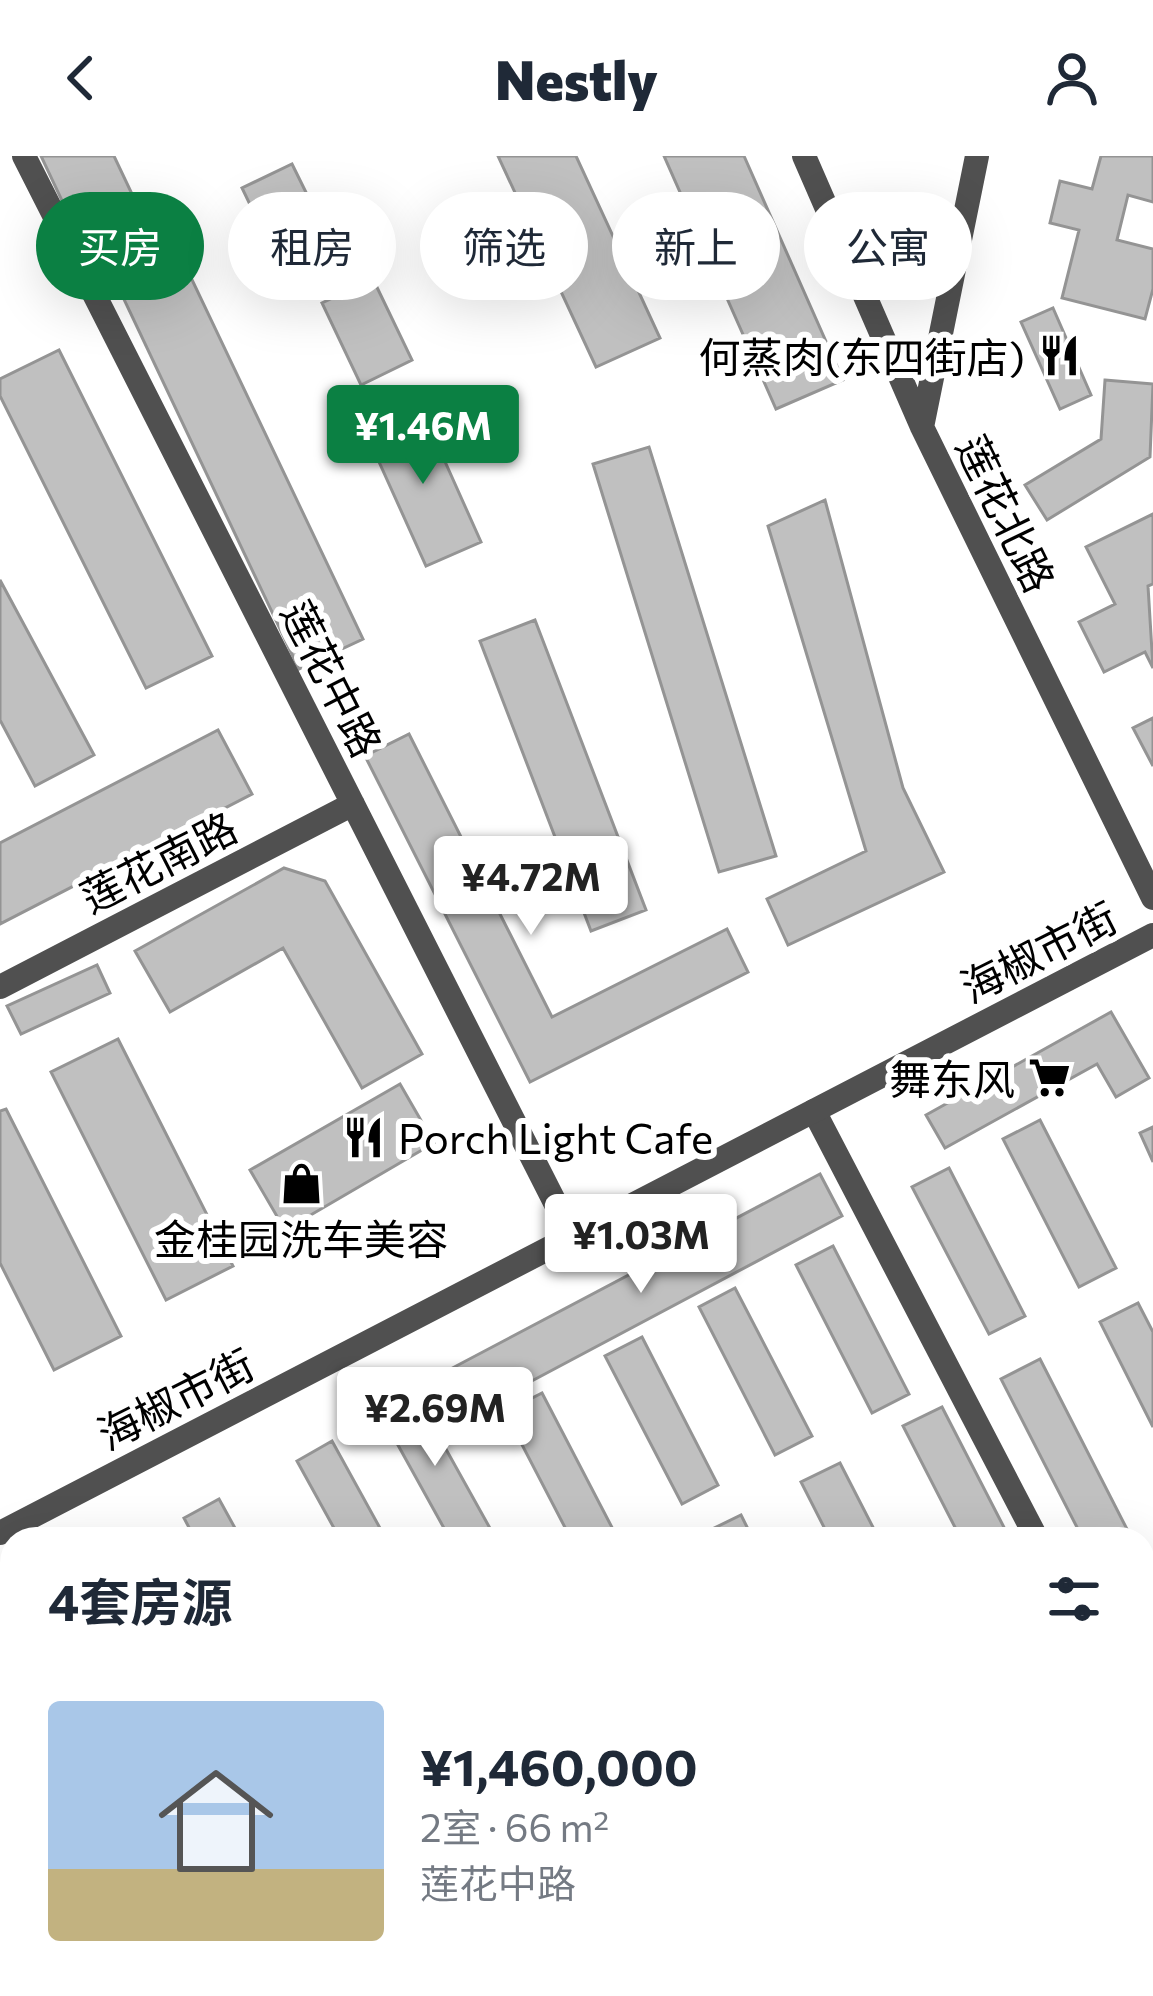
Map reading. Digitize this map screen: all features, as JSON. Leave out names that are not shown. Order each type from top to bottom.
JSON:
[{"type":"street","name":"莲花中路","points":[[24,156],[572,1236]]},
{"type":"street","name":"莲花北路","points":[[804,156],[922,428],[1153,898]]},
{"type":"street","points":[[922,428],[977,156]]},
{"type":"street","name":"莲花南路","points":[[0,987],[353,804]]},
{"type":"street","name":"海椒市街","points":[[12,1527],[1153,935]]},
{"type":"street","points":[[814,1111],[1031,1527]]},
{"type":"building","points":[[41,156],[114,156],[131,192],[58,192]]},
{"type":"building","points":[[498,156],[576,156],[612,234],[612,300],[642,300],[660,338],[596,367],[565,300],[588,300],[588,192],[515,192]]},
{"type":"building","points":[[664,156],[744,156],[760,192],[680,192]]},
{"type":"building","points":[[1101,156],[1153,156],[1153,202],[1128,195],[1117,240],[1153,249],[1153,289],[1145,319],[1062,298],[1079,230],[1050,223],[1060,181],[1092,189]]},
{"type":"building","points":[[292,164],[306,192],[244,192],[242,188]]},
{"type":"building","points":[[780,237],[843,380],[776,409],[728,300],[780,300]]},
{"type":"building","points":[[124,300],[202,300],[363,639],[299,669]]},
{"type":"building","points":[[383,300],[412,360],[361,385],[322,303]]},
{"type":"building","points":[[1053,308],[1091,395],[1060,409],[1021,322]]},
{"type":"building","points":[[59,350],[212,656],[146,688],[0,396],[0,379]]},
{"type":"building","points":[[1105,380],[1153,384],[1150,457],[1047,520],[1025,485],[1101,439]]},
{"type":"building","points":[[421,408],[481,542],[426,566],[366,433]]},
{"type":"building","points":[[649,447],[776,856],[719,872],[593,464]]},
{"type":"building","points":[[825,500],[903,788],[944,872],[788,945],[767,899],[866,851],[768,526]]},
{"type":"building","points":[[1153,514],[1153,584],[1148,586],[1153,668],[1145,652],[1104,672],[1079,622],[1115,604],[1086,547]]},
{"type":"building","points":[[0,580],[94,755],[35,786],[0,720]]},
{"type":"building","points":[[535,620],[646,910],[591,931],[480,641]]},
{"type":"building","points":[[1153,718],[1153,766],[1133,728]]},
{"type":"building","points":[[218,730],[252,794],[0,924],[0,843]]},
{"type":"building","points":[[409,734],[552,1017],[727,929],[748,972],[530,1082],[365,756]]},
{"type":"building","points":[[284,868],[325,881],[422,1054],[362,1088],[283,948],[170,1012],[135,951]]},
{"type":"building","points":[[97,965],[110,993],[21,1034],[7,1006]]},
{"type":"building","points":[[1111,1012],[1149,1078],[1116,1097],[1097,1064],[945,1148],[926,1115]]},
{"type":"building","points":[[118,1039],[233,1266],[166,1300],[51,1072]]},
{"type":"building","points":[[400,1084],[434,1143],[285,1230],[250,1170]]},
{"type":"building","points":[[6,1109],[121,1336],[54,1370],[0,1263],[0,1111]]},
{"type":"building","points":[[1040,1120],[1116,1268],[1079,1287],[1003,1139]]},
{"type":"building","points":[[1153,1127],[1153,1162],[1140,1133]]},
{"type":"building","points":[[949,1168],[1025,1316],[989,1334],[912,1187]]},
{"type":"building","points":[[820,1174],[842,1216],[464,1417],[441,1374]]},
{"type":"building","points":[[833,1246],[909,1394],[872,1413],[796,1265]]},
{"type":"building","points":[[735,1288],[812,1436],[775,1455],[699,1307]]},
{"type":"building","points":[[1138,1303],[1153,1332],[1153,1427],[1100,1322]]},
{"type":"building","points":[[642,1337],[718,1485],[682,1504],[605,1356]]},
{"type":"building","points":[[1040,1359],[1126,1527],[1077,1527],[1001,1379]]},
{"type":"building","points":[[413,1390],[489,1527],[443,1527],[378,1409]]},
{"type":"building","points":[[542,1393],[612,1527],[565,1527],[505,1412]]},
{"type":"building","points":[[942,1407],[1004,1527],[955,1527],[903,1426]]},
{"type":"building","points":[[332,1441],[379,1527],[333,1527],[297,1461]]},
{"type":"building","points":[[840,1463],[873,1527],[824,1527],[801,1482]]},
{"type":"building","points":[[219,1499],[234,1527],[189,1527],[184,1518]]},
{"type":"building","points":[[741,1515],[747,1527],[716,1527]]},
{"type":"place","name":"何蒸肉(东四街店)","points":[[1059,356]]},
{"type":"place","name":"舞东风","points":[[1049,1078]]},
{"type":"place","name":"Porch Light Cafe","points":[[364,1137]]},
{"type":"place","name":"金桂园洗车美容","points":[[301,1184]]}]
